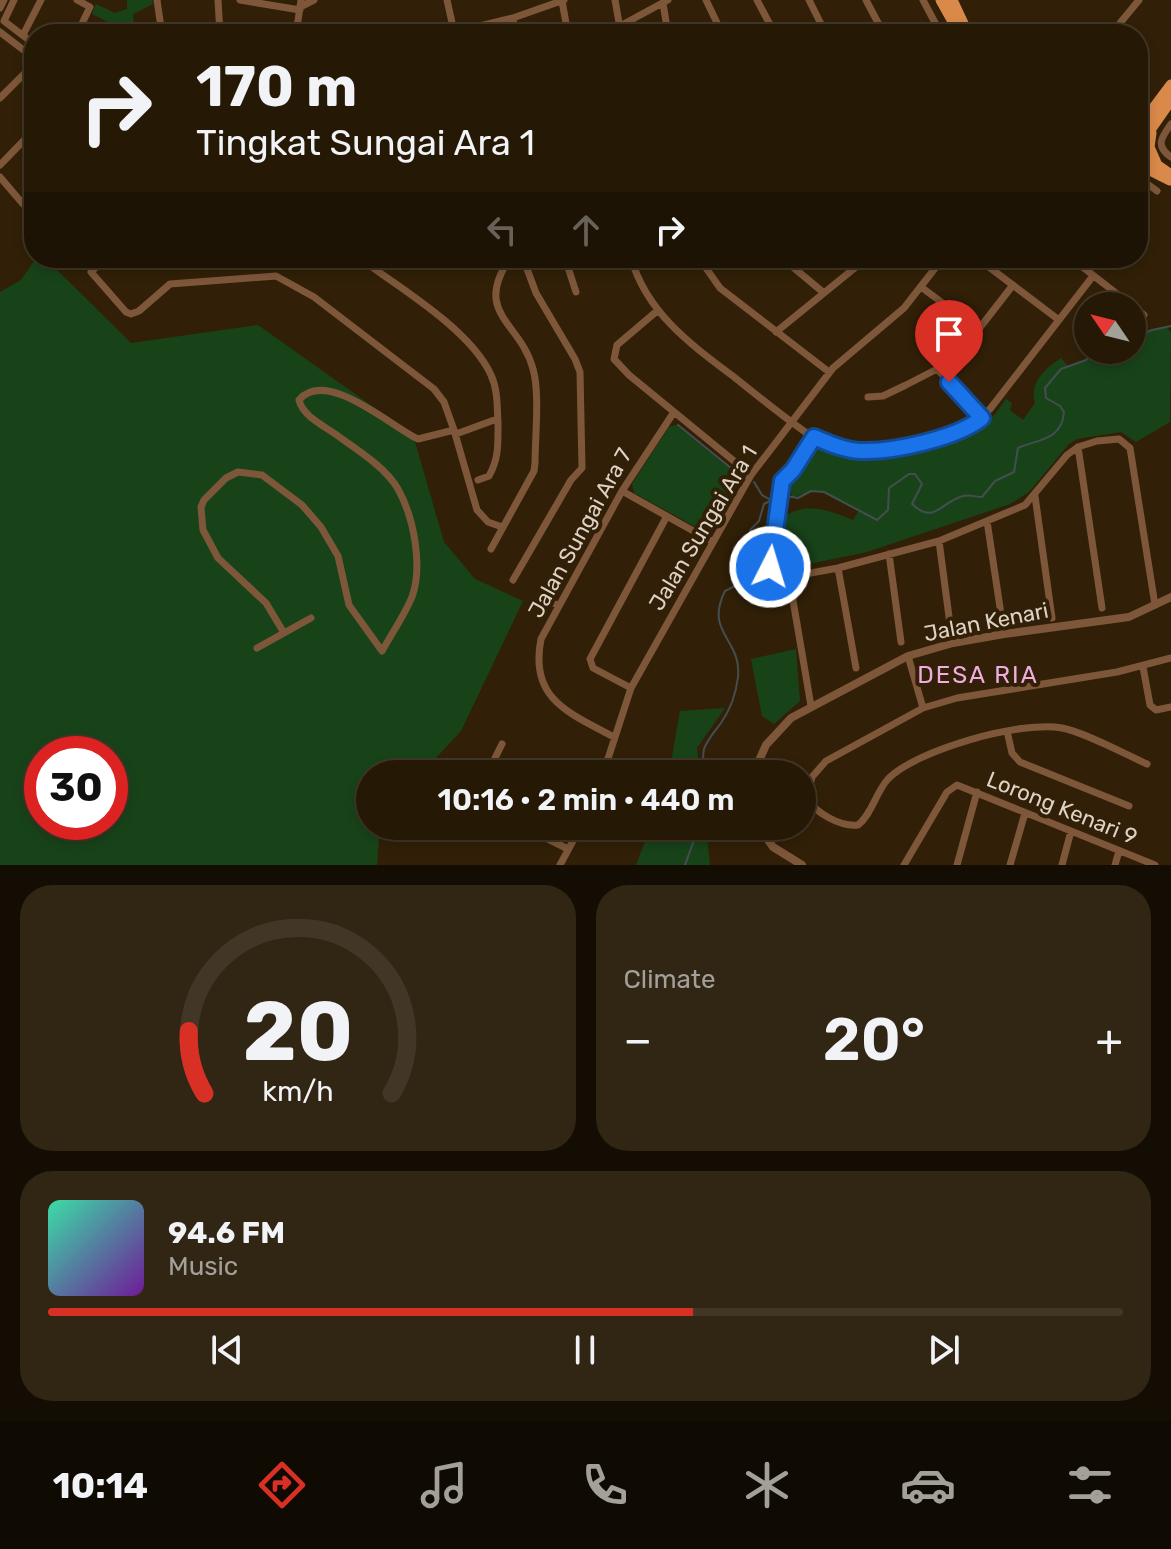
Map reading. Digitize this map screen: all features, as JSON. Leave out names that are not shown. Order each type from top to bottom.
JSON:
[{"type":"main road","points":[[941,0],[954,24]]},
{"type":"main road","points":[[952,0],[963,24]]},
{"type":"main road","points":[[1148,116],[1171,85]]},
{"type":"main road","points":[[1148,133],[1171,100]]},
{"type":"main road","points":[[1153,125],[1149,147],[1156,163]]},
{"type":"main road","points":[[1148,157],[1171,178]]},
{"type":"main road","points":[[1148,168],[1171,178]]},
{"type":"street","points":[[0,8],[4,0]]},
{"type":"street","points":[[14,0],[4,21],[23,35]]},
{"type":"street","points":[[29,24],[41,0]]},
{"type":"street","points":[[77,0],[90,7],[82,24]]},
{"type":"street","points":[[157,0],[161,24]]},
{"type":"street","points":[[218,0],[219,24]]},
{"type":"street","points":[[240,0],[300,6],[314,0]]},
{"type":"street","points":[[447,0],[452,24]]},
{"type":"street","points":[[484,24],[513,18],[563,0],[567,24]]},
{"type":"street","points":[[615,0],[619,24]]},
{"type":"street","points":[[706,0],[718,24]]},
{"type":"street","points":[[757,0],[770,24]]},
{"type":"street","points":[[809,0],[821,24]]},
{"type":"street","points":[[866,0],[879,24]]},
{"type":"street","points":[[923,0],[936,24]]},
{"type":"street","points":[[1119,24],[1139,0]]},
{"type":"street","points":[[630,24],[666,1],[667,24]]},
{"type":"street","points":[[513,18],[514,24]]},
{"type":"street","points":[[0,32],[24,50]]},
{"type":"street","points":[[0,98],[24,74]]},
{"type":"street","points":[[1171,124],[1160,143],[1160,147],[1171,157]]},
{"type":"street","points":[[0,165],[24,140]]},
{"type":"street","points":[[0,177],[24,204]]},
{"type":"street","points":[[1148,184],[1157,191]]},
{"type":"street","points":[[95,268],[91,272],[131,314],[139,311],[170,284],[266,275],[287,280],[434,389],[444,402],[455,432],[477,510],[488,522],[502,527]]},
{"type":"street","points":[[373,268],[472,345],[492,377],[498,458],[489,476],[478,480]]},
{"type":"street","points":[[491,549],[534,471],[535,463],[533,366],[504,320],[495,291],[504,268]]},
{"type":"street","points":[[513,580],[571,480],[583,465],[580,372],[536,293],[527,268]]},
{"type":"street","points":[[568,268],[576,292]]},
{"type":"street","points":[[635,268],[642,288],[657,311],[679,335],[791,422],[814,437],[856,451],[879,450],[946,435],[982,418],[1093,276]]},
{"type":"street","points":[[706,268],[720,288],[829,372]]},
{"type":"street","points":[[795,268],[824,293]]},
{"type":"street","points":[[776,332],[855,268]]},
{"type":"street","name":"Jalan Sungai Ara 1","points":[[607,760],[631,688],[751,475],[829,372],[904,308],[935,268]]},
{"type":"street","points":[[990,268],[1059,320]]},
{"type":"street","points":[[1083,268],[1114,292]]},
{"type":"street","points":[[868,397],[883,396],[937,369],[961,352],[1013,285]]},
{"type":"street","points":[[921,287],[979,330]]},
{"type":"street","points":[[657,311],[617,345],[614,359],[751,475]]},
{"type":"street","points":[[937,369],[982,418]]},
{"type":"street","points":[[284,633],[266,603],[218,558],[203,530],[201,507],[204,500],[226,478],[238,472],[262,475],[302,505],[321,527],[338,556],[349,605],[369,637],[382,651],[412,595],[417,574],[409,520],[398,489],[386,474],[317,422],[299,404],[299,400],[313,392],[344,396],[361,402],[418,439],[497,419]]},
{"type":"street","name":"Jalan Sungai Ara 7","points":[[614,737],[559,705],[551,697],[538,664],[541,639],[622,491],[674,412]]},
{"type":"street","points":[[814,437],[780,488],[770,567],[778,576],[789,577],[838,568],[939,541],[1025,505],[1067,455],[1078,447],[1119,439],[1130,448],[1155,605]]},
{"type":"street","points":[[1078,447],[1102,608]]},
{"type":"street","points":[[622,491],[713,542]]},
{"type":"street","points":[[1035,496],[1052,618]]},
{"type":"street","points":[[631,688],[593,668],[589,662],[590,656],[667,516]]},
{"type":"street","points":[[987,521],[1004,634]]},
{"type":"street","points":[[939,541],[951,632]]},
{"type":"street","points":[[889,554],[901,642]]},
{"type":"street","points":[[838,568],[856,668]]},
{"type":"street","points":[[789,577],[811,706]]},
{"type":"street","points":[[540,596],[559,606]]},
{"type":"street","name":"Jalan Kenari","points":[[758,760],[778,729],[811,706],[908,656],[953,643],[1004,634],[1129,617],[1171,597]]},
{"type":"street","points":[[257,648],[311,618]]},
{"type":"street","points":[[908,656],[923,708]]},
{"type":"street","points":[[1147,764],[1063,728],[1035,727],[1007,731],[920,757],[888,779],[858,825],[851,826],[829,817],[810,805],[807,792],[812,777],[826,761],[923,708],[957,698],[1143,667],[1171,658]]},
{"type":"street","points":[[1143,667],[1150,705],[1156,710],[1171,707]]},
{"type":"street","points":[[1007,731],[1015,759],[1129,806]]},
{"type":"street","points":[[494,760],[502,744]]},
{"type":"street","name":"Lorong Kenari 9","points":[[904,865],[947,792],[957,785],[1155,865]]},
{"type":"street","points":[[957,865],[977,792]]},
{"type":"street","points":[[1010,865],[1025,813]]},
{"type":"street","points":[[1062,865],[1071,831]]},
{"type":"street","points":[[550,840],[568,849]]},
{"type":"street","points":[[560,865],[573,840]]},
{"type":"street","points":[[768,840],[773,847],[802,865]]},
{"type":"street","points":[[1115,865],[1119,851]]},
{"type":"green space","points":[[127,0],[152,0],[153,4],[133,14],[134,24],[110,24],[92,14],[96,4],[115,13],[127,9]]},
{"type":"green space","points":[[29,268],[55,268],[131,343],[258,325],[413,435],[444,542],[475,579],[523,601],[461,731],[434,760],[356,760],[356,840],[379,840],[377,865],[0,865],[0,292],[21,280]]},
{"type":"green space","points":[[1167,327],[1171,333],[1170,422],[1136,442],[1121,432],[1077,439],[1069,444],[1029,492],[1010,504],[867,552],[779,570],[785,517],[801,509],[809,509],[827,511],[853,520],[859,510],[824,492],[811,491],[792,498],[790,482],[817,444],[865,457],[911,453],[974,430],[989,421],[1006,399],[1012,403],[1010,410],[1023,420],[1035,403],[1036,382],[1061,358],[1068,366],[1146,364],[1146,332]]},
{"type":"green space","points":[[676,425],[739,476],[740,481],[713,530],[705,532],[634,493],[632,484],[669,427]]},
{"type":"green space","points":[[796,649],[800,701],[774,724],[762,716],[751,659]]},
{"type":"green space","points":[[725,708],[697,748],[698,760],[671,760],[680,711]]},
{"type":"green space","points":[[646,840],[707,840],[710,865],[636,865]]},
{"type":"waterway","points":[[1146,332],[1171,326]]},
{"type":"waterway","points":[[781,495],[798,498],[811,491],[824,492],[877,520],[888,510],[889,488],[909,474],[915,474],[922,484],[912,504],[926,513],[932,513],[963,496],[982,497],[995,481],[1014,472],[1018,448],[1048,437],[1059,428],[1064,412],[1046,398],[1045,388],[1061,369],[1075,364]]},
{"type":"waterway","points":[[678,425],[742,477]]},
{"type":"waterway","points":[[754,482],[762,495],[769,499]]},
{"type":"waterway","points":[[703,760],[709,739],[730,707],[738,677],[735,653],[721,627],[720,605],[725,591],[755,573],[750,551],[750,530],[759,521],[764,504],[776,498]]},
{"type":"waterway","points":[[685,865],[694,840]]},
{"type":"district","name":"DESA RIA","points":[[978,675]]},
{"type":"route","points":[[770,567],[782,481],[793,470],[814,437],[856,451],[879,450],[921,442],[968,427],[982,418],[949,382]]}]
